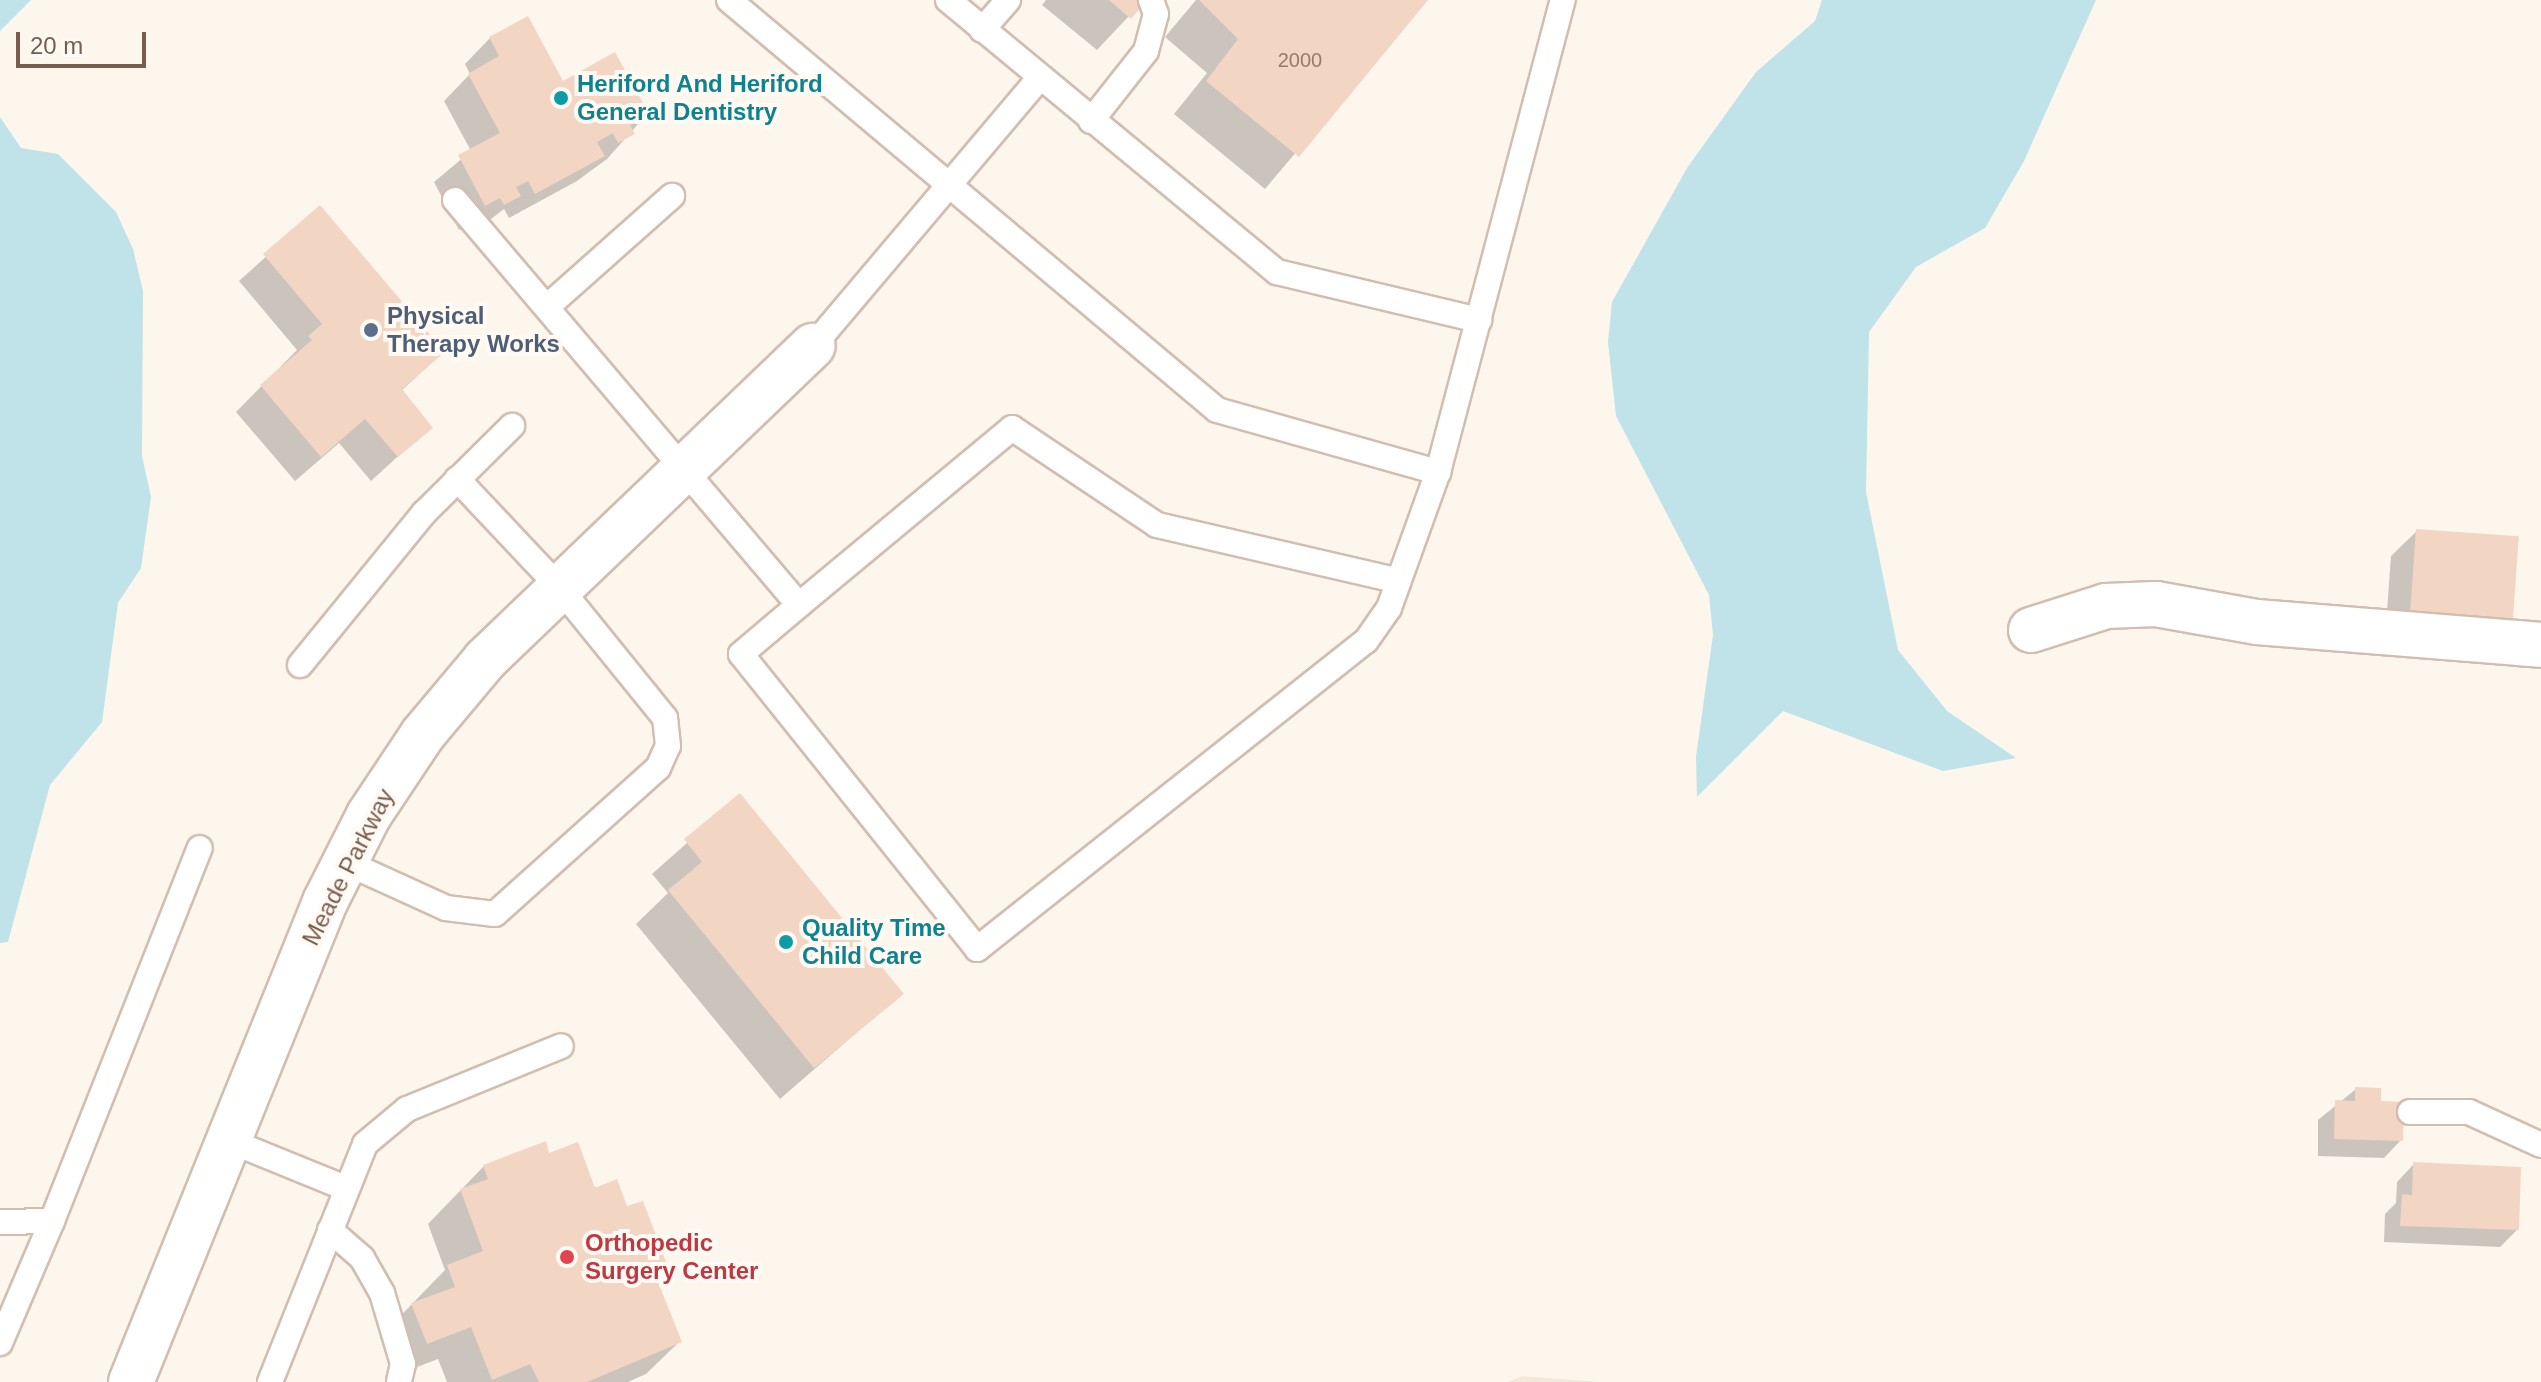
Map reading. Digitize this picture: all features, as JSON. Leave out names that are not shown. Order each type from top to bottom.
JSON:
[{"type":"street","name":"Meade Parkway","points":[[131,1382],[345,862],[423,734],[485,660],[558,586],[813,346]]},
{"type":"street","points":[[2031,630],[2106,606],[2156,604],[2257,622],[2541,645]]},
{"type":"lane","points":[[729,0],[1217,410],[1438,472]]},
{"type":"lane","points":[[948,0],[1039,79],[1277,272],[1479,320]]},
{"type":"lane","points":[[982,30],[1008,0]]},
{"type":"lane","points":[[1091,121],[1146,51],[1156,14],[1151,0]]},
{"type":"lane","points":[[1399,581],[1157,525],[1012,428],[741,654],[977,949],[1366,641],[1399,581],[1438,472],[1563,0]]},
{"type":"lane","points":[[813,346],[1039,79]]},
{"type":"lane","points":[[548,306],[672,196]]},
{"type":"lane","points":[[455,200],[686,467],[799,605]]},
{"type":"lane","points":[[300,665],[457,479],[512,426]]},
{"type":"lane","points":[[345,862],[446,908],[495,914],[658,768],[668,746],[665,718],[558,586],[457,479]]},
{"type":"lane","points":[[0,1343],[52,1221],[200,848]]},
{"type":"lane","points":[[270,1382],[365,1144],[386,1121],[561,1046]]},
{"type":"lane","points":[[2410,1112],[2469,1112],[2541,1145]]},
{"type":"lane","points":[[230,1141],[346,1188]]},
{"type":"lane","points":[[0,1222],[52,1221]]},
{"type":"lane","points":[[330,1230],[362,1258],[382,1293],[403,1364],[399,1382]]},
{"type":"shaded area","points":[[1522,1376],[1599,1382],[1508,1382]]},
{"type":"water","points":[[0,0],[31,0],[0,31]]},
{"type":"water","points":[[1822,0],[2096,0],[2024,161],[1985,228],[1916,267],[1869,332],[1866,492],[1898,650],[1947,711],[2016,758],[1943,771],[1783,711],[1697,797],[1696,757],[1713,635],[1709,595],[1616,416],[1608,342],[1612,302],[1687,168],[1756,72],[1815,21]]},
{"type":"water","points":[[0,117],[21,148],[58,154],[116,212],[133,249],[143,291],[142,456],[151,497],[141,568],[118,603],[102,722],[50,785],[8,942],[0,943]]},
{"type":"building","points":[[1109,0],[1147,0],[1131,19]]},
{"type":"building","points":[[1199,0],[1428,0],[1299,157],[1206,81],[1238,39]]},
{"type":"building","name":"Heriford And Heriford General Dentistry","points":[[528,16],[563,81],[615,52],[649,114],[630,125],[635,134],[618,143],[613,133],[597,142],[605,156],[535,194],[528,181],[516,187],[521,196],[504,205],[500,198],[485,206],[458,155],[500,133],[468,74],[499,56],[489,37]]},
{"type":"building","name":"Physical Therapy Works","points":[[320,205],[445,352],[402,389],[433,428],[398,457],[365,419],[321,457],[260,385],[312,340],[308,336],[322,324],[263,254]]},
{"type":"building","points":[[2416,529],[2519,536],[2513,621],[2410,614]]},
{"type":"building","name":"Quality Time Child Care","points":[[740,793],[904,994],[814,1068],[668,890],[702,862],[684,839]]},
{"type":"building","points":[[2355,1087],[2381,1088],[2381,1101],[2404,1102],[2403,1141],[2334,1139],[2335,1100],[2355,1101]]},
{"type":"building","name":"Orthopedic Surgery Center","points":[[546,1141],[549,1153],[578,1142],[595,1188],[617,1179],[627,1206],[643,1201],[666,1262],[652,1267],[682,1342],[587,1382],[539,1382],[530,1364],[492,1380],[471,1327],[427,1344],[411,1303],[455,1287],[447,1265],[483,1251],[460,1189],[488,1179],[483,1165]]},
{"type":"building","points":[[2413,1162],[2521,1167],[2519,1230],[2400,1226],[2402,1194],[2412,1195]]},
{"type":"place","name":"Heriford And Heriford General Dentistry","points":[[561,98]]},
{"type":"place","name":"Physical Therapy Works","points":[[371,330]]},
{"type":"place","name":"Quality Time Child Care","points":[[786,942]]},
{"type":"place","name":"Orthopedic Surgery Center","points":[[567,1257]]}]
